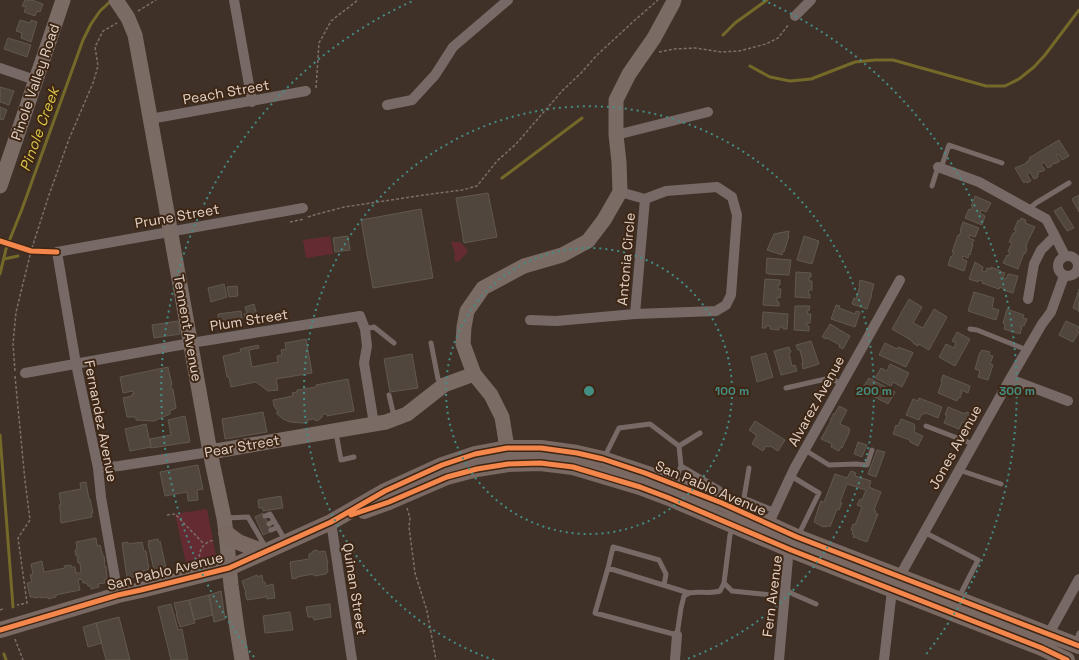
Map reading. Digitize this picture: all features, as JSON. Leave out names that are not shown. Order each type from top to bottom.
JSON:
[{"type":"main road","name":"San Pablo Avenue","points":[[331,522],[402,497],[447,477],[477,469],[508,456],[541,448],[577,453],[603,459],[672,491],[734,526],[768,524]]},
{"type":"main road","name":"San Pablo Avenue","points":[[0,630],[118,595],[229,568],[331,522],[385,491],[442,465],[475,454],[508,456],[540,464],[573,467],[640,487],[672,491],[722,503],[768,524],[794,544],[1045,641],[1077,641]]},
{"type":"main road","points":[[222,530],[238,542],[266,551]]},
{"type":"main road","name":"San Pablo Avenue","points":[[895,583],[957,599],[1045,641],[1068,660]]},
{"type":"street","name":"Pinole Valley Road","points":[[0,186],[63,0]]},
{"type":"street","points":[[234,0],[252,102]]},
{"type":"street","points":[[387,105],[412,100],[436,75],[453,47],[508,0]]},
{"type":"street","points":[[508,456],[502,417],[491,395],[474,374],[462,344],[467,311],[483,288],[524,266],[562,255],[588,241],[604,220],[620,192],[616,135],[616,100],[629,74],[654,38],[674,0]]},
{"type":"street","points":[[795,16],[811,0]]},
{"type":"street","name":"Tennent Avenue","points":[[121,8],[134,35],[171,231],[210,452],[229,568],[236,629],[242,660]]},
{"type":"street","points":[[0,68],[35,80]]},
{"type":"street","name":"Peach Street","points":[[150,119],[252,102],[306,91]]},
{"type":"street","points":[[616,135],[708,112]]},
{"type":"street","points":[[940,167],[979,182],[1046,219],[1065,256]]},
{"type":"street","name":"Antonia Circle","points":[[620,192],[645,200],[666,191],[717,188],[732,197],[737,215],[731,295],[726,305],[716,311],[635,314],[645,200]]},
{"type":"street","name":"Prune Street","points":[[57,252],[303,208]]},
{"type":"street","points":[[1028,299],[1034,264],[1041,250],[1055,236]]},
{"type":"street","name":"Fernandez Avenue","points":[[57,252],[76,364],[98,468],[101,497],[118,595]]},
{"type":"street","points":[[1065,256],[1068,256],[1074,258],[1078,264],[1078,267],[1074,275],[1064,276],[1060,272],[1058,266],[1060,260],[1065,256]]},
{"type":"street","name":"Jones Avenue","points":[[895,583],[1010,379],[1042,324],[1051,312],[1064,276]]},
{"type":"street","name":"Alvarez Avenue","points":[[768,524],[805,450],[900,280]]},
{"type":"street","points":[[530,320],[556,322],[635,314]]},
{"type":"street","name":"Plum Street","points":[[25,373],[191,343],[360,316],[364,329]]},
{"type":"street","points":[[364,329],[367,346],[364,363],[380,423]]},
{"type":"street","name":"Pear Street","points":[[98,468],[210,452],[380,423],[407,414],[444,385],[474,374]]},
{"type":"street","points":[[1010,379],[1068,402]]},
{"type":"street","name":"Quinan Street","points":[[331,522],[352,660]]},
{"type":"street","name":"Fern Avenue","points":[[779,660],[788,558],[794,544]]},
{"type":"street","points":[[884,660],[895,583]]},
{"type":"street","points":[[1045,641],[1078,585]]},
{"type":"street","points":[[675,660],[677,635]]},
{"type":"street","points":[[1068,660],[1077,641]]},
{"type":"lane","points":[[932,186],[949,145],[1002,163]]},
{"type":"lane","points":[[1029,209],[1036,203],[1069,183]]},
{"type":"lane","points":[[364,329],[374,327],[394,343]]},
{"type":"lane","points":[[970,330],[977,330],[1027,350]]},
{"type":"lane","points":[[431,343],[438,379],[444,385]]},
{"type":"lane","points":[[786,388],[830,378],[842,384]]},
{"type":"lane","points":[[389,395],[393,412],[407,414]]},
{"type":"lane","points":[[603,459],[619,428],[650,424],[678,446],[681,466],[672,491]]},
{"type":"lane","points":[[926,426],[973,444]]},
{"type":"lane","points":[[335,430],[341,460],[354,458]]},
{"type":"lane","points":[[678,446],[700,432]]},
{"type":"lane","points":[[805,450],[829,465],[867,465],[872,450]]},
{"type":"lane","points":[[681,466],[720,489],[722,503]]},
{"type":"lane","points":[[749,468],[744,498],[768,524]]},
{"type":"lane","points":[[959,470],[1001,484]]},
{"type":"lane","points":[[791,476],[819,493],[794,544]]},
{"type":"lane","points":[[265,516],[270,514],[287,543]]},
{"type":"lane","points":[[222,530],[248,517],[254,521],[266,551]]},
{"type":"lane","points":[[268,524],[274,521]]},
{"type":"lane","points":[[608,568],[689,593],[713,593],[720,591],[724,583],[730,535],[734,526]]},
{"type":"lane","points":[[271,530],[278,527]]},
{"type":"lane","points":[[924,532],[978,560],[957,599]]},
{"type":"lane","points":[[664,585],[666,574],[659,560],[613,547],[595,613],[677,635],[684,596],[689,593]]},
{"type":"lane","points":[[724,583],[732,591],[771,595]]},
{"type":"lane","points":[[785,589],[816,604]]},
{"type":"path","points":[[2,609],[27,603],[18,538],[30,520],[25,481],[13,344],[16,312],[31,251],[69,140],[93,83],[98,66],[94,47],[103,31],[121,8],[156,0]]},
{"type":"path","points":[[306,91],[316,88],[319,43],[331,21],[358,0]]},
{"type":"path","points":[[290,222],[344,207],[424,194],[462,190],[477,186],[497,161],[516,144],[562,91],[581,73],[597,54],[658,0]]},
{"type":"path","points":[[641,56],[674,48],[695,48],[721,52],[739,51],[751,48],[766,44],[778,38],[795,16]]},
{"type":"path","points":[[25,249],[38,252]]},
{"type":"path","points":[[402,497],[410,518],[409,527],[415,573],[427,611],[436,660]]},
{"type":"path","points":[[167,515],[175,514],[204,544]]},
{"type":"path","points":[[199,562],[199,552],[204,544],[222,530]]},
{"type":"path","points":[[15,639],[23,660]]},
{"type":"shaded area","points":[[330,236],[333,254],[306,258],[303,240]]},
{"type":"shaded area","points":[[451,242],[460,242],[467,249],[467,253],[458,262],[454,260],[455,255]]},
{"type":"shaded area","points":[[207,509],[216,556],[186,563],[175,514]]},
{"type":"building","points":[[25,0],[32,0],[43,4],[40,12],[37,11],[35,16],[24,12],[26,7],[22,6]]},
{"type":"building","points":[[20,20],[30,23],[31,20],[37,22],[31,42],[21,38],[22,33],[16,31]]},
{"type":"building","points":[[8,38],[31,45],[27,57],[4,49]]},
{"type":"building","points":[[0,87],[14,91],[9,105],[0,102]]},
{"type":"building","points":[[0,107],[7,110],[3,120],[0,119]]},
{"type":"building","points":[[1059,140],[1069,156],[1062,160],[1058,154],[1056,155],[1060,161],[1055,164],[1054,163],[1048,168],[1044,162],[1041,164],[1045,170],[1038,172],[1038,177],[1034,179],[1030,172],[1027,174],[1031,181],[1027,183],[1026,181],[1024,183],[1015,168],[1027,163],[1026,162],[1030,160],[1029,158]]},
{"type":"building","points":[[488,193],[497,237],[464,243],[456,198]]},
{"type":"building","points":[[1079,195],[1079,212],[1072,199]]},
{"type":"building","points":[[975,196],[991,203],[986,212],[981,210],[980,213],[985,216],[982,225],[965,218],[969,209],[971,210],[973,206],[971,206]]},
{"type":"building","points":[[1061,207],[1074,228],[1067,231],[1054,211]]},
{"type":"building","points":[[421,209],[433,278],[373,288],[361,220]]},
{"type":"building","points":[[1021,218],[1026,220],[1025,223],[1035,227],[1027,243],[1027,249],[1018,269],[1003,263],[1010,252],[1008,251],[1012,243],[1009,242],[1013,233],[1015,233],[1016,230],[1014,230],[1018,220],[1020,221]]},
{"type":"building","points":[[963,222],[979,228],[975,237],[970,235],[969,238],[974,240],[970,255],[969,254],[968,258],[963,256],[962,259],[967,261],[964,271],[948,265],[951,256],[952,257],[954,253],[952,252],[961,231]]},
{"type":"building","points":[[789,231],[789,236],[782,255],[767,250],[774,234]]},
{"type":"building","points":[[348,236],[350,250],[335,252],[333,238]]},
{"type":"building","points":[[804,236],[819,241],[812,264],[797,260]]},
{"type":"building","points":[[767,258],[791,260],[789,275],[766,273]]},
{"type":"building","points":[[975,262],[983,267],[982,271],[986,272],[987,268],[991,269],[991,267],[1005,273],[1003,278],[1006,279],[1008,274],[1018,276],[1013,293],[1003,290],[1004,289],[1000,287],[999,289],[982,283],[983,281],[979,280],[978,282],[969,279]]},
{"type":"building","points":[[796,272],[811,273],[809,281],[812,281],[812,290],[809,290],[808,294],[810,294],[810,298],[795,297]]},
{"type":"building","points":[[765,279],[780,280],[778,289],[781,289],[780,298],[777,297],[779,306],[763,305]]},
{"type":"building","points":[[860,280],[874,284],[872,296],[867,309],[852,304],[854,298],[856,299],[860,286]]},
{"type":"building","points":[[224,284],[227,297],[211,302],[208,288]]},
{"type":"building","points":[[237,286],[238,296],[229,297],[227,287]]},
{"type":"building","points":[[1079,289],[1079,312],[1073,308]]},
{"type":"building","points":[[974,292],[994,298],[992,308],[999,310],[996,320],[968,311]]},
{"type":"building","points":[[909,299],[922,307],[913,323],[923,328],[934,309],[947,317],[929,350],[919,344],[918,346],[892,329]]},
{"type":"building","points":[[254,304],[258,319],[247,324],[244,314],[247,314],[245,307]]},
{"type":"building","points":[[836,305],[840,306],[839,308],[855,314],[856,311],[860,312],[855,327],[831,319]]},
{"type":"building","points":[[795,306],[810,306],[807,314],[811,314],[810,323],[807,323],[807,326],[809,326],[809,331],[794,330]]},
{"type":"building","points":[[1007,309],[1024,315],[1023,318],[1027,319],[1024,326],[1021,325],[1020,327],[1022,327],[1020,334],[1004,329],[1005,324],[1003,323]]},
{"type":"building","points":[[241,311],[242,319],[239,321],[239,326],[219,328],[218,314]]},
{"type":"building","points":[[763,312],[788,314],[787,329],[779,327],[779,330],[770,329],[770,326],[762,328]]},
{"type":"building","points":[[178,321],[180,334],[154,338],[152,325]]},
{"type":"building","points":[[1066,321],[1079,327],[1077,331],[1079,332],[1073,342],[1059,335]]},
{"type":"building","points":[[830,324],[850,336],[843,349],[839,347],[840,345],[822,337]]},
{"type":"building","points":[[957,332],[970,339],[955,366],[939,357],[946,344],[954,348],[956,343],[952,341]]},
{"type":"building","points":[[306,339],[312,373],[276,379],[278,390],[268,391],[256,382],[231,387],[229,377],[227,377],[223,356],[241,352],[240,349],[258,345],[259,348],[249,350],[252,367],[278,362],[277,356],[282,355],[281,350],[286,349],[285,343]]},
{"type":"building","points":[[811,341],[819,364],[803,369],[800,350],[798,350],[796,345]]},
{"type":"building","points":[[885,343],[897,349],[898,347],[913,353],[906,367],[879,355]]},
{"type":"building","points":[[789,347],[792,366],[795,365],[797,371],[781,375],[774,351]]},
{"type":"building","points":[[982,350],[990,352],[989,355],[993,356],[990,364],[993,365],[988,380],[978,377],[980,371],[975,369]]},
{"type":"building","points":[[766,353],[773,377],[757,382],[751,357]]},
{"type":"building","points":[[412,354],[418,388],[390,392],[384,359]]},
{"type":"building","points":[[890,364],[909,373],[902,387],[893,382],[891,386],[875,378],[881,368],[887,371]]},
{"type":"building","points":[[168,367],[172,385],[171,389],[173,389],[176,408],[170,411],[170,414],[154,421],[136,420],[136,417],[127,417],[123,398],[134,394],[133,391],[123,393],[120,377]]},
{"type":"building","points":[[943,375],[970,386],[968,393],[961,390],[962,392],[960,398],[958,398],[957,401],[938,393]]},
{"type":"building","points":[[869,378],[895,392],[888,404],[861,390]]},
{"type":"building","points":[[348,379],[354,411],[327,416],[327,414],[323,414],[317,421],[313,419],[302,423],[290,422],[283,419],[276,413],[278,412],[274,406],[273,400],[293,396],[292,393],[297,392],[297,390]]},
{"type":"building","points":[[919,398],[942,407],[938,418],[926,413],[921,415],[919,420],[906,415],[913,399],[918,401]]},
{"type":"building","points":[[839,406],[847,410],[840,424],[849,428],[850,430],[842,448],[841,447],[839,451],[831,447],[832,444],[821,439]]},
{"type":"building","points":[[948,407],[965,414],[966,412],[974,415],[971,425],[962,422],[959,429],[944,423],[947,416],[945,415]]},
{"type":"building","points":[[263,412],[267,432],[225,439],[222,419]]},
{"type":"building","points":[[185,416],[190,442],[151,448],[150,439],[171,435],[168,420]]},
{"type":"building","points":[[901,419],[914,424],[914,432],[923,436],[918,446],[910,442],[910,440],[893,434],[896,425],[898,426]]},
{"type":"building","points":[[755,421],[785,440],[778,451],[770,446],[766,446],[763,451],[752,444],[756,435],[749,430]]},
{"type":"building","points":[[146,424],[151,447],[130,451],[125,429]]},
{"type":"building","points":[[858,442],[867,445],[862,457],[854,454]]},
{"type":"building","points":[[877,450],[885,452],[876,477],[868,474]]},
{"type":"building","points":[[198,465],[203,489],[197,490],[198,500],[188,501],[187,492],[165,496],[160,472]]},
{"type":"building","points":[[851,471],[856,473],[855,476],[871,481],[869,487],[881,492],[874,510],[876,511],[875,513],[878,514],[867,542],[853,537],[853,531],[851,530],[853,524],[855,525],[862,507],[857,505],[860,499],[862,500],[866,490],[847,484],[840,502],[842,503],[839,510],[837,509],[830,527],[828,525],[827,527],[823,527],[814,522],[821,501],[824,502],[835,474],[847,478]]},
{"type":"building","points":[[86,482],[93,513],[91,513],[92,517],[61,523],[59,493],[81,489],[80,483]]},
{"type":"building","points":[[281,496],[283,508],[263,511],[263,508],[259,508],[258,500]]},
{"type":"building","points":[[263,513],[272,531],[263,535],[255,517]]},
{"type":"building","points":[[96,538],[97,546],[100,545],[104,556],[105,567],[106,566],[107,579],[104,580],[105,583],[98,584],[99,587],[91,589],[91,586],[88,586],[87,583],[83,583],[82,579],[78,580],[80,590],[56,595],[56,597],[48,599],[48,597],[30,597],[27,583],[32,582],[30,575],[33,574],[31,564],[42,561],[44,572],[65,568],[64,566],[71,565],[71,567],[75,567],[76,573],[81,573],[80,563],[78,563],[77,558],[79,557],[76,556],[75,550],[77,549],[76,542]]},
{"type":"building","points":[[158,539],[159,542],[160,541],[166,568],[157,571],[154,570],[148,541]]},
{"type":"building","points":[[128,542],[128,544],[142,542],[144,551],[146,551],[149,569],[143,571],[144,575],[127,578],[122,543]]},
{"type":"building","points":[[317,550],[319,552],[325,551],[328,563],[328,572],[326,572],[326,574],[314,576],[313,574],[292,579],[290,562],[309,559],[309,554]]},
{"type":"building","points":[[257,575],[258,577],[262,575],[263,582],[265,582],[266,586],[273,584],[275,598],[267,599],[267,596],[265,596],[266,597],[247,600],[242,581]]},
{"type":"building","points":[[221,591],[225,619],[214,622],[209,595]]},
{"type":"building","points":[[209,595],[213,615],[194,620],[189,600]]},
{"type":"building","points":[[189,600],[195,623],[180,627],[174,603]]},
{"type":"building","points":[[171,604],[178,630],[182,629],[188,660],[171,660],[158,607]]},
{"type":"building","points":[[330,604],[331,617],[314,620],[313,617],[308,617],[306,607]]},
{"type":"building","points":[[290,612],[293,630],[265,633],[263,616]]},
{"type":"building","points":[[119,617],[130,660],[106,660],[96,623]]},
{"type":"building","points":[[96,623],[102,643],[88,647],[83,627]]},
{"type":"waterway","name":"Pinole Creek","points":[[0,274],[6,249],[83,40],[100,11],[112,0]]},
{"type":"waterway","points":[[723,35],[735,23],[767,0]]},
{"type":"waterway","points":[[750,66],[770,77],[790,81],[811,79],[855,62],[893,60],[986,86],[1005,86],[1019,79],[1034,67],[1079,10]]},
{"type":"waterway","points":[[502,178],[582,118]]},
{"type":"waterway","points":[[4,259],[18,256]]},
{"type":"waterway","name":"Pinole Creek","points":[[0,435],[13,607]]},
{"type":"waterway","name":"Pinole Creek","points":[[4,654],[6,660]]},
{"type":"cycle path","points":[[0,241],[31,251],[57,252]]},
{"type":"cycle path","points":[[0,630],[118,595],[229,568],[331,522],[385,491],[442,465],[475,454],[507,448],[541,448],[577,453],[603,459],[645,473],[722,503],[797,537],[1079,646]]},
{"type":"cycle path","points":[[351,515],[389,502],[447,477],[477,469],[508,464],[540,463],[573,467],[640,487],[669,498],[791,550],[1042,648],[1067,660]]}]
